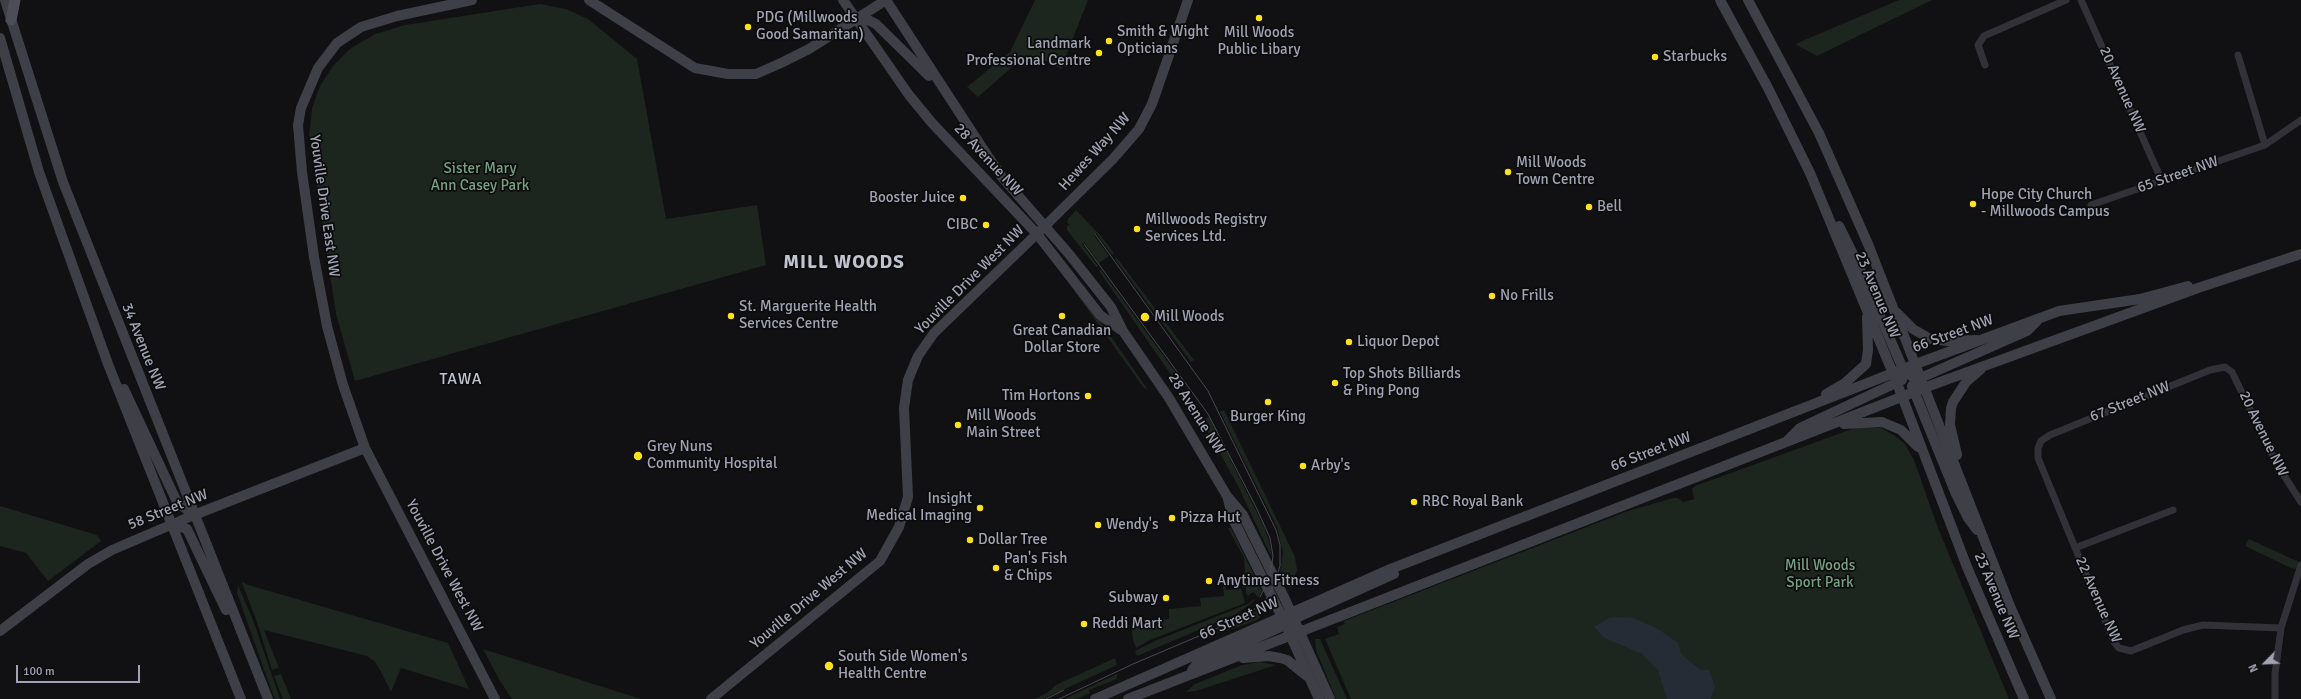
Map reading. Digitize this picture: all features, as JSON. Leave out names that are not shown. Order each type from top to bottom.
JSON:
[{"type":"main road","name":"34 Avenue NW","points":[[5,0],[63,182],[268,699]]},
{"type":"main road","points":[[11,20],[15,0]]},
{"type":"main road","name":"Youville Drive East NW","points":[[365,448],[343,385],[327,326],[314,257],[302,172],[298,125],[301,108],[318,68],[337,43],[360,27],[440,4],[472,0]]},
{"type":"main road","points":[[589,0],[695,68],[728,74],[756,74],[781,63],[809,49],[855,18],[886,0]]},
{"type":"main road","name":"28 Avenue NW","points":[[842,0],[904,88],[932,122],[1037,234],[1100,315],[1123,331]]},
{"type":"main road","name":"28 Avenue NW","points":[[886,0],[1002,177],[1045,226],[1111,307],[1123,331],[1169,398],[1227,496],[1243,515],[1288,618],[1300,631],[1330,699]]},
{"type":"main road","name":"Hewes Way NW","points":[[1045,226],[1113,159],[1143,122],[1155,94],[1188,0]]},
{"type":"main road","name":"23 Avenue NW","points":[[1720,0],[1768,88],[1810,173],[1867,310],[1909,380],[1961,480],[2051,699]]},
{"type":"main road","name":"23 Avenue NW","points":[[1748,0],[1819,133],[1868,244],[1915,364]]},
{"type":"main road","points":[[855,18],[866,19],[876,24],[946,92]]},
{"type":"main road","points":[[0,38],[39,172],[108,364],[241,699]]},
{"type":"main road","points":[[1810,173],[1855,258],[1909,380],[1956,494],[1968,518],[1984,539]]},
{"type":"main road","name":"Youville Drive West NW","points":[[715,698],[880,561],[899,527],[908,497],[904,408],[908,380],[918,356],[934,333],[1045,226]]},
{"type":"main road","name":"66 Street NW","points":[[1095,699],[1288,618],[1457,543],[1805,408],[1909,380],[1987,365],[2051,340],[2301,254]]},
{"type":"main road","name":"66 Street NW","points":[[1128,699],[1832,425],[1902,396],[1915,364],[2059,311],[2140,298],[2231,277]]},
{"type":"main road","points":[[1805,408],[1846,383],[1866,364],[1868,350],[1867,310]]},
{"type":"main road","points":[[1894,310],[1913,329],[1930,339],[1981,340]]},
{"type":"main road","points":[[1786,443],[1800,428],[1909,380],[2027,331],[2040,318]]},
{"type":"main road","points":[[108,364],[129,397],[177,502],[194,515]]},
{"type":"main road","points":[[1961,480],[1950,424],[1950,408],[1966,382],[1987,365]]},
{"type":"main road","name":"23 Avenue NW","points":[[1909,380],[1902,396],[1967,567],[2024,699]]},
{"type":"main road","points":[[1832,425],[1882,422],[1901,430],[1912,439],[1924,455]]},
{"type":"main road","name":"Youville Drive West NW","points":[[365,448],[495,699]]},
{"type":"main road","name":"58 Street NW","points":[[0,631],[88,564],[112,550],[194,515],[365,448]]},
{"type":"main road","points":[[172,524],[187,529],[255,666]]},
{"type":"main road","points":[[1186,676],[1196,665],[1288,618],[1290,635],[1319,699]]},
{"type":"main road","points":[[1231,660],[1270,656],[1280,658],[1287,660],[1310,679]]},
{"type":"street","points":[[1985,65],[1978,45],[1980,39],[2066,0]]},
{"type":"street","name":"20 Avenue NW","points":[[2081,0],[2162,181]]},
{"type":"street","points":[[2238,55],[2265,145]]},
{"type":"street","name":"65 Street NW","points":[[2091,205],[2265,145],[2301,120]]},
{"type":"street","name":"20 Avenue NW","points":[[2225,367],[2232,372],[2276,463],[2301,502]]},
{"type":"street","name":"67 Street NW","points":[[2039,445],[2050,435],[2210,370],[2225,367]]},
{"type":"street","name":"22 Avenue NW","points":[[2039,445],[2038,458],[2114,642],[2122,650],[2136,650],[2183,630],[2204,625],[2281,628]]},
{"type":"street","name":"22 Avenue NW","points":[[2075,548],[2173,510]]},
{"type":"street","points":[[2275,699],[2275,674],[2281,628],[2301,565]]},
{"type":"green space","points":[[1035,0],[1088,0],[1061,69],[1039,57],[1018,62],[978,97],[967,87],[1010,52]]},
{"type":"green space","points":[[1899,0],[1932,0],[1817,56],[1795,44]]},
{"type":"green space","name":"Sister Mary Ann Casey Park","points":[[540,4],[566,9],[588,19],[637,59],[666,219],[757,205],[766,265],[355,381],[336,314],[309,135],[312,108],[320,86],[333,66],[350,49],[375,34],[405,25]]},
{"type":"green space","points":[[1076,210],[1101,236],[1114,253],[1112,255],[1096,233],[1094,235],[1109,256],[1099,263],[1084,242],[1082,244],[1098,266],[1096,267],[1067,230],[1067,226],[1070,225],[1067,223],[1068,219]]},
{"type":"green space","points":[[1117,258],[1194,360],[1191,362],[1115,259]]},
{"type":"green space","points":[[1056,265],[1096,315],[1148,390],[1143,387]]},
{"type":"green space","points":[[1101,270],[1176,373],[1172,376],[1099,271]]},
{"type":"green space","points":[[1224,410],[1295,557],[1297,570],[1291,589],[1280,574],[1283,553],[1277,527],[1220,412]]},
{"type":"green space","points":[[1209,417],[1264,527],[1269,541],[1272,558],[1236,482],[1206,429],[1210,427],[1205,419]]},
{"type":"green space","name":"Mill Woods Sport Park","points":[[1864,427],[1881,428],[1895,436],[1905,444],[1914,460],[1938,528],[2009,699],[1351,699],[1325,639],[1339,634],[1337,627],[1345,624],[1344,621],[1628,511],[1673,498],[1678,498],[1683,502],[1694,499],[1692,489],[1695,486],[1852,429]]},
{"type":"green space","points":[[0,506],[97,535],[101,541],[48,581],[26,553],[0,546]]},
{"type":"green space","points":[[1228,528],[1231,528],[1262,591],[1258,597],[1253,592],[1248,596],[1246,593],[1244,558]]},
{"type":"green space","points":[[2249,539],[2301,563],[2301,570],[2291,568],[2245,546]]},
{"type":"green space","points":[[244,582],[245,584],[448,643],[469,689],[401,668],[391,692],[375,662],[367,656],[264,630],[279,668],[272,670],[257,622],[242,583]]},
{"type":"green space","points":[[1221,584],[1225,584],[1226,590],[1241,589],[1245,603],[1150,640],[1136,648],[1133,640],[1131,623],[1169,619],[1169,609],[1201,606],[1200,598],[1224,596],[1223,586]]},
{"type":"green space","points":[[238,585],[253,620],[280,699],[275,699],[268,681],[237,593]]},
{"type":"green space","points":[[1254,599],[1255,600],[1249,605],[1234,615],[1137,656],[1135,651],[1155,641],[1248,604]]},
{"type":"green space","points":[[1257,610],[1260,612],[1266,611],[1257,620],[1218,633],[1216,632],[1245,619]]},
{"type":"green space","points":[[1315,639],[1320,639],[1347,699],[1336,699],[1316,650]]},
{"type":"green space","points":[[483,649],[641,699],[512,699],[500,681]]},
{"type":"green space","points":[[1115,658],[1117,665],[1043,699],[1035,699],[1047,693],[1056,685]]},
{"type":"green space","points":[[1259,662],[1276,665],[1196,691],[1186,692],[1195,684],[1242,665]]},
{"type":"green space","points":[[281,674],[291,699],[283,699],[274,676]]},
{"type":"green space","points":[[1117,674],[1117,679],[1089,690],[1090,693],[1077,699],[1064,699]]},
{"type":"shaded area","points":[[1609,618],[1633,618],[1658,629],[1678,643],[1681,654],[1688,660],[1701,670],[1709,670],[1715,686],[1711,699],[1667,699],[1658,670],[1642,654],[1605,638],[1594,627]]},
{"type":"tram line","points":[[1059,699],[1133,664],[1246,616],[1267,598],[1273,587],[1280,566],[1280,545],[1276,530],[1208,391],[1095,234]]},
{"type":"tram line","points":[[1084,244],[1208,414],[1256,507],[1270,538],[1273,556],[1270,577],[1260,597]]},
{"type":"tram line","points":[[1046,699],[1064,690]]},
{"type":"place","name":"Mill Woods Public Libary","points":[[1259,18]]},
{"type":"place","name":"PDG (Millwoods Good Samaritan)","points":[[748,27]]},
{"type":"place","name":"Smith & Wight Opticians","points":[[1109,41]]},
{"type":"place","name":"Landmark Professional Centre","points":[[1099,53]]},
{"type":"place","name":"Starbucks","points":[[1655,57]]},
{"type":"place","name":"Mill Woods Town Centre","points":[[1508,172]]},
{"type":"place","name":"Booster Juice","points":[[963,198]]},
{"type":"place","name":"Hope City Church - Millwoods Campus","points":[[1973,204]]},
{"type":"place","name":"Bell","points":[[1589,207]]},
{"type":"place","name":"CIBC","points":[[986,225]]},
{"type":"place","name":"Millwoods Registry Services Ltd.","points":[[1137,229]]},
{"type":"place","name":"No Frills","points":[[1492,296]]},
{"type":"place","name":"St. Marguerite Health Services Centre","points":[[731,316]]},
{"type":"place","name":"Great Canadian Dollar Store","points":[[1062,316]]},
{"type":"place","name":"Mill Woods","points":[[1145,317]]},
{"type":"place","name":"Liquor Depot","points":[[1349,342]]},
{"type":"place","name":"Top Shots Billiards & Ping Pong","points":[[1335,383]]},
{"type":"place","name":"Tim Hortons","points":[[1088,396]]},
{"type":"place","name":"Burger King","points":[[1268,402]]},
{"type":"place","name":"Mill Woods Main Street","points":[[958,425]]},
{"type":"place","name":"Grey Nuns Community Hospital","points":[[638,456]]},
{"type":"place","name":"Arby's","points":[[1303,466]]},
{"type":"place","name":"RBC Royal Bank","points":[[1414,502]]},
{"type":"place","name":"Insight Medical Imaging","points":[[980,508]]},
{"type":"place","name":"Pizza Hut","points":[[1172,518]]},
{"type":"place","name":"Wendy's","points":[[1098,525]]},
{"type":"place","name":"Dollar Tree","points":[[970,540]]},
{"type":"place","name":"Pan's Fish & Chips","points":[[996,568]]},
{"type":"place","name":"Anytime Fitness","points":[[1209,581]]},
{"type":"place","name":"Subway","points":[[1166,598]]},
{"type":"place","name":"Reddi Mart","points":[[1084,624]]},
{"type":"place","name":"South Side Women's Health Centre","points":[[829,666]]},
{"type":"district","name":"MILL WOODS","points":[[844,263]]},
{"type":"district","name":"TAWA","points":[[461,380]]}]
